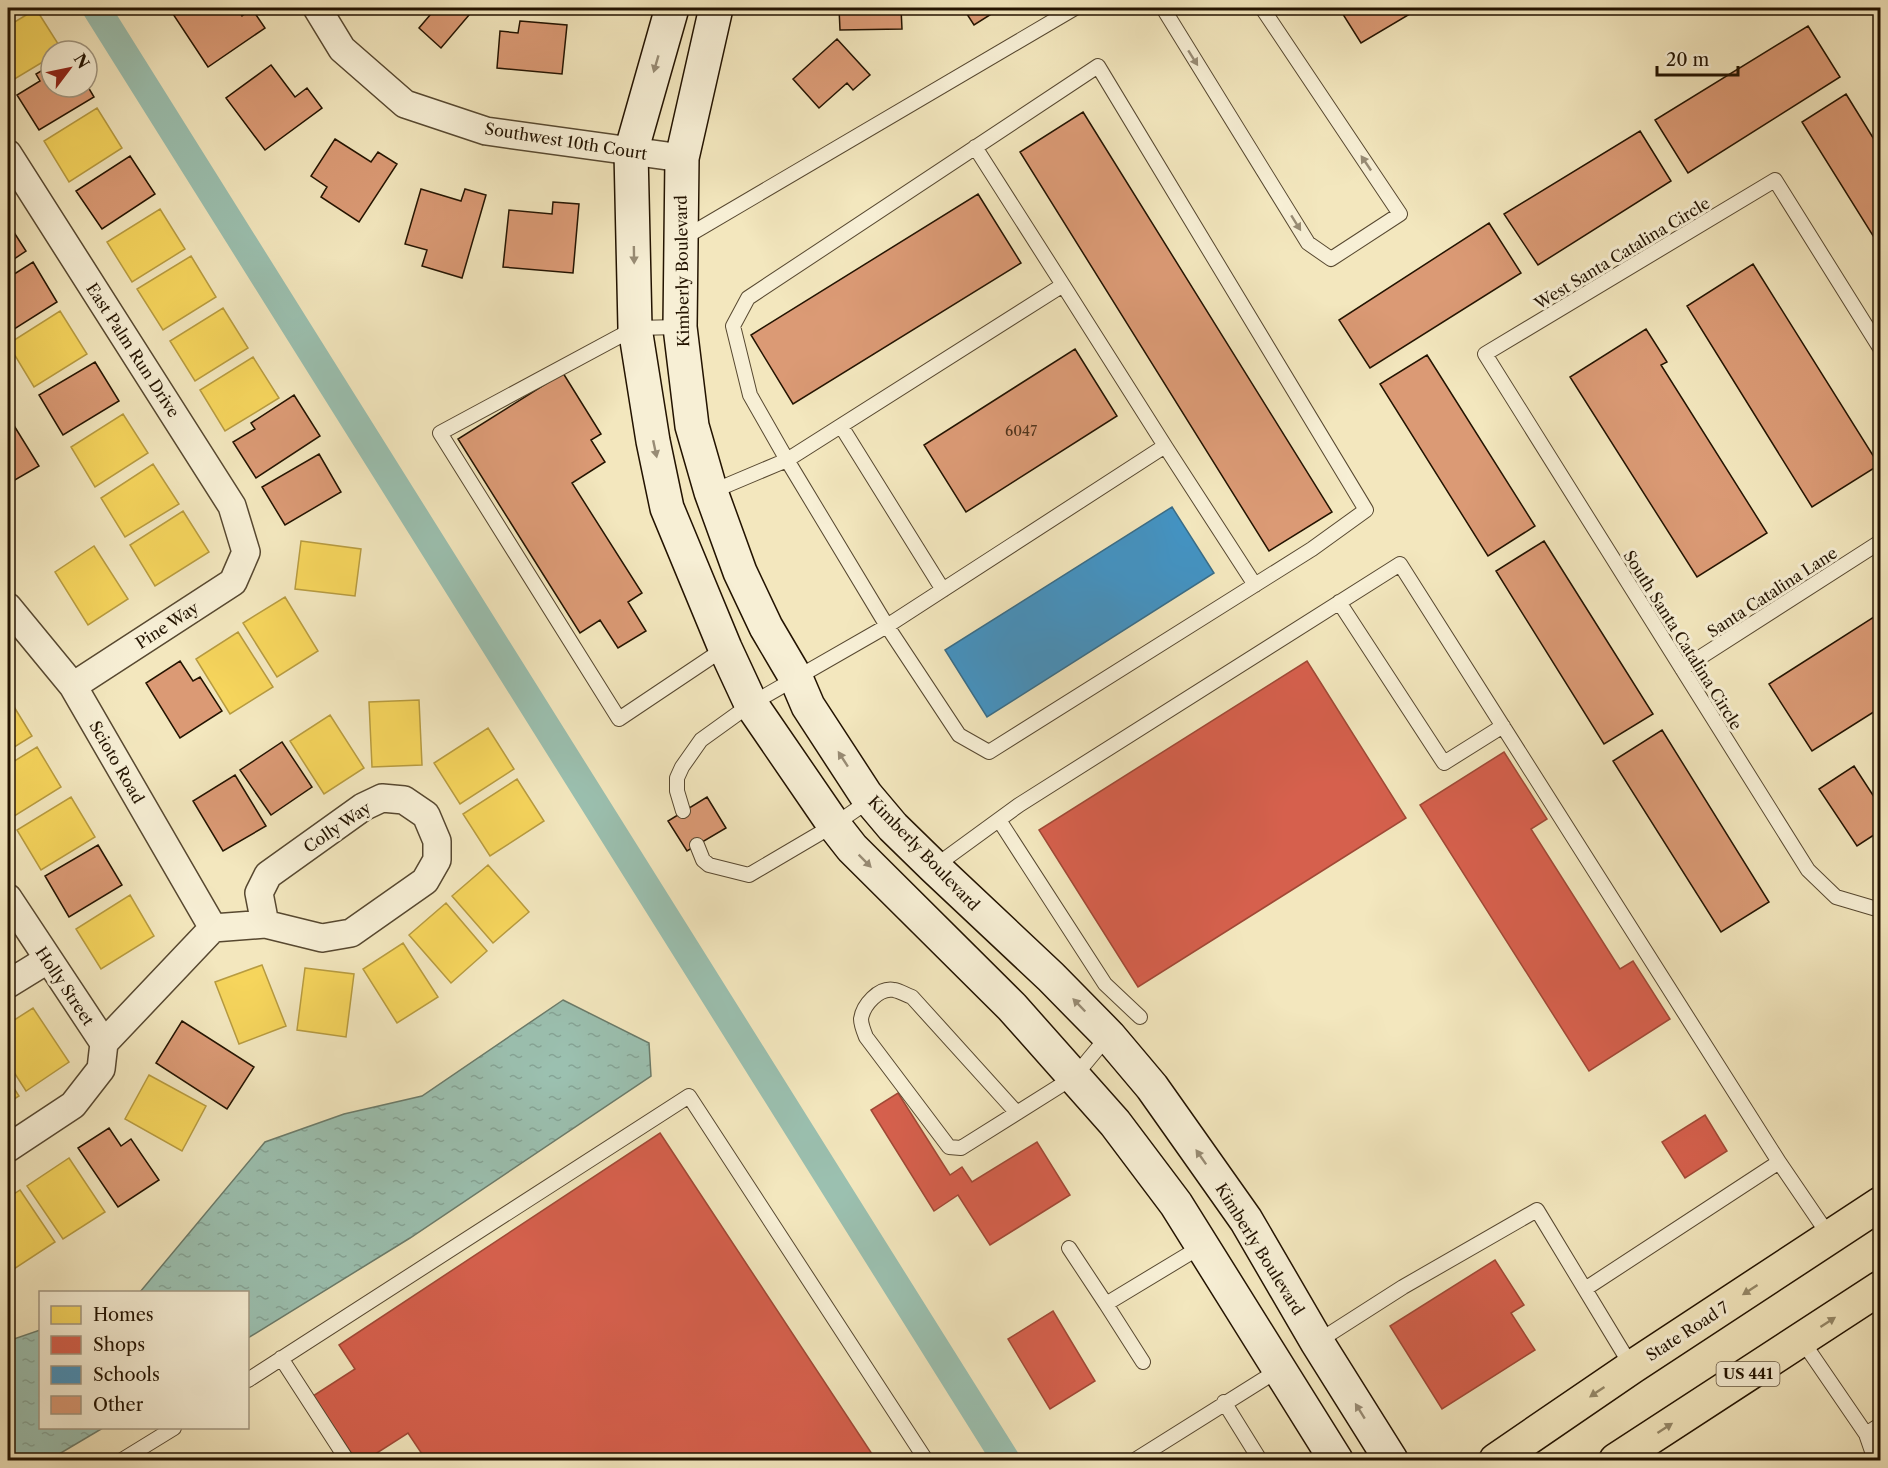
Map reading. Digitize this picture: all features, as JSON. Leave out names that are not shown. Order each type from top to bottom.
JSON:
[{"type":"main road","name":"State Road 7","points":[[1496,1461],[1632,1367],[1881,1204]]},
{"type":"main road","name":"US 441","points":[[1616,1461],[1881,1288]]},
{"type":"street","name":"Southwest 10th Court","points":[[317,8],[342,49],[405,104],[486,131],[682,158]]},
{"type":"street","points":[[672,8],[632,152],[635,328],[653,441],[668,508],[725,648],[751,704],[852,848],[1012,1007],[1129,1141],[1176,1204],[1336,1461]]},
{"type":"street","name":"Kimberly Boulevard","points":[[716,8],[682,158],[680,327],[692,426],[711,492],[740,572],[766,627],[796,678],[808,705],[870,800],[934,867],[1051,977],[1108,1036],[1152,1087],[1246,1220],[1317,1342],[1391,1461]]},
{"type":"street","name":"East Palm Run Drive","points":[[8,154],[232,506],[246,552]]},
{"type":"street","name":"Pine Way","points":[[73,687],[232,582],[246,552]]},
{"type":"street","name":"Scioto Road","points":[[8,607],[73,687],[213,928]]},
{"type":"street","name":"Colly Way","points":[[213,928],[265,924],[322,938],[351,933],[425,881],[437,860],[437,842],[426,815],[404,800],[382,798],[363,807],[268,875],[259,893],[265,924]]},
{"type":"street","name":"Holly Street","points":[[8,898],[104,1043]]},
{"type":"street","points":[[8,1148],[73,1105],[101,1069],[104,1043],[213,928]]},
{"type":"street","points":[[8,984],[47,960]]},
{"type":"lane","points":[[680,240],[1075,8]]},
{"type":"lane","points":[[1163,8],[1308,243],[1332,259],[1400,214],[1262,8]]},
{"type":"lane","points":[[1098,66],[1366,510],[1312,549],[988,752],[959,735],[887,626],[787,460],[750,395],[733,326],[748,298],[1098,66]]},
{"type":"lane","points":[[975,147],[1255,585]]},
{"type":"lane","name":"West Santa Catalina Circle","points":[[1485,354],[1775,180],[1881,348]]},
{"type":"lane","points":[[711,492],[787,460],[1063,285]]},
{"type":"lane","points":[[680,327],[635,328],[440,433],[619,719],[725,648]]},
{"type":"lane","name":"South Santa Catalina Circle","points":[[1485,354],[1808,870],[1836,897],[1881,910]]},
{"type":"lane","points":[[841,426],[943,590]]},
{"type":"lane","points":[[683,812],[677,791],[677,778],[682,766],[701,740],[751,704],[887,626],[1165,446]]},
{"type":"lane","name":"Santa Catalina Lane","points":[[1682,669],[1881,542]]},
{"type":"lane","points":[[934,867],[999,820],[1400,564],[1779,1162],[1830,1237]]},
{"type":"lane","points":[[1339,603],[1444,763],[1503,726]]},
{"type":"lane","points":[[697,845],[703,860],[709,866],[748,876],[834,825],[870,800]]},
{"type":"lane","points":[[999,820],[1105,984],[1140,1017]]},
{"type":"lane","points":[[1017,1113],[912,997],[886,989],[865,1007],[861,1020],[866,1037],[949,1147],[961,1149],[1074,1077],[1108,1036]]},
{"type":"lane","points":[[249,1379],[689,1096],[926,1461]]},
{"type":"lane","points":[[1585,1289],[1779,1162]]},
{"type":"lane","points":[[1317,1342],[1403,1287],[1537,1210],[1632,1367]]},
{"type":"lane","points":[[1106,1304],[1202,1246]]},
{"type":"lane","points":[[1069,1248],[1143,1362]]},
{"type":"lane","points":[[1801,1339],[1866,1434],[1875,1461]]},
{"type":"lane","points":[[281,1358],[347,1461]]},
{"type":"lane","points":[[1135,1461],[1224,1402],[1280,1369]]},
{"type":"lane","points":[[1224,1402],[1260,1461]]},
{"type":"lane","points":[[1866,1434],[1881,1425]]},
{"type":"lane","points":[[122,1461],[172,1429]]},
{"type":"water","points":[[563,1000],[649,1043],[651,1076],[410,1238],[249,1337],[249,1291],[141,1291],[265,1142],[344,1114],[422,1096]]},
{"type":"water","points":[[39,1330],[39,1429],[101,1429],[49,1460],[8,1460],[8,1341]]},
{"type":"building: Homes","points":[[36,9],[55,39],[39,39],[39,64],[8,83],[8,26]]},
{"type":"building: Homes","points":[[97,108],[122,148],[69,182],[44,141]]},
{"type":"building: Homes","points":[[160,209],[185,249],[132,282],[107,242]]},
{"type":"building: Homes","points":[[191,256],[216,297],[163,330],[137,289]]},
{"type":"building: Homes","points":[[223,308],[248,348],[195,381],[170,341]]},
{"type":"building: Homes","points":[[60,311],[87,354],[34,387],[8,344]]},
{"type":"building: Homes","points":[[253,357],[279,398],[225,431],[200,390]]},
{"type":"building: Homes","points":[[123,414],[148,453],[95,487],[71,447]]},
{"type":"building: Homes","points":[[153,464],[179,504],[125,537],[101,498]]},
{"type":"building: Homes","points":[[183,511],[209,552],[155,586],[130,545]]},
{"type":"building: Homes","points":[[301,541],[361,549],[355,596],[295,589]]},
{"type":"building: Homes","points":[[94,546],[128,599],[88,625],[55,572]]},
{"type":"building: Homes","points":[[285,597],[318,651],[277,677],[243,623]]},
{"type":"building: Homes","points":[[238,632],[273,687],[230,714],[196,659]]},
{"type":"building: Homes","points":[[8,697],[32,736],[8,751]]},
{"type":"building: Homes","points":[[419,700],[422,765],[372,767],[369,702]]},
{"type":"building: Homes","points":[[330,715],[364,768],[324,794],[290,741]]},
{"type":"building: Homes","points":[[488,728],[514,769],[460,804],[434,763]]},
{"type":"building: Homes","points":[[37,747],[61,787],[8,820],[8,765]]},
{"type":"building: Homes","points":[[517,779],[544,821],[490,856],[463,814]]},
{"type":"building: Homes","points":[[71,797],[95,837],[41,870],[17,830]]},
{"type":"building: Homes","points":[[488,865],[529,912],[493,943],[452,896]]},
{"type":"building: Homes","points":[[130,895],[154,936],[101,969],[76,929]]},
{"type":"building: Homes","points":[[446,903],[487,951],[451,983],[409,935]]},
{"type":"building: Homes","points":[[403,943],[438,997],[397,1023],[363,969]]},
{"type":"building: Homes","points":[[262,965],[286,1026],[239,1044],[215,982]]},
{"type":"building: Homes","points":[[305,968],[354,974],[346,1037],[297,1030]]},
{"type":"building: Homes","points":[[33,1008],[69,1062],[26,1091],[8,1063],[8,1024]]},
{"type":"building: Homes","points":[[149,1075],[206,1106],[182,1151],[125,1119]]},
{"type":"building: Homes","points":[[8,1079],[19,1096],[8,1103]]},
{"type":"building: Homes","points":[[69,1158],[105,1212],[63,1239],[27,1186]]},
{"type":"building: Homes","points":[[20,1190],[55,1242],[14,1269],[8,1259],[8,1198]]},
{"type":"building: Shops","points":[[1307,661],[1406,818],[1138,987],[1039,830]]},
{"type":"building: Shops","points":[[1504,752],[1547,819],[1531,829],[1620,969],[1633,961],[1670,1019],[1589,1071],[1420,805]]},
{"type":"building: Shops","points":[[898,1093],[950,1175],[962,1167],[972,1182],[1037,1142],[1070,1195],[990,1245],[958,1195],[934,1211],[871,1110]]},
{"type":"building: Shops","points":[[1705,1115],[1727,1151],[1685,1178],[1662,1142]]},
{"type":"building: Shops","points":[[660,1133],[876,1460],[426,1460],[408,1433],[366,1460],[356,1460],[313,1396],[355,1369],[339,1345]]},
{"type":"building: Shops","points":[[1495,1260],[1524,1305],[1511,1313],[1535,1350],[1442,1409],[1390,1326]]},
{"type":"building: Shops","points":[[1053,1311],[1095,1381],[1050,1409],[1008,1339]]},
{"type":"building: Schools","points":[[1172,507],[1214,573],[987,717],[945,650]]},
{"type":"building: Other","points":[[176,8],[237,8],[242,16],[252,9],[265,28],[208,67],[171,11]]},
{"type":"building: Other","points":[[436,8],[475,8],[441,48],[419,28]]},
{"type":"building: Other","points":[[839,8],[901,8],[902,29],[840,30]]},
{"type":"building: Other","points":[[963,8],[1001,8],[974,25]]},
{"type":"building: Other","points":[[1339,8],[1420,8],[1361,43]]},
{"type":"building: Other","points":[[520,21],[567,25],[562,74],[497,68],[500,31],[518,33]]},
{"type":"building: Other","points":[[1808,26],[1840,77],[1688,173],[1655,120]]},
{"type":"building: Other","points":[[837,39],[870,75],[853,90],[847,83],[819,108],[793,79]]},
{"type":"building: Other","points":[[271,65],[295,97],[307,88],[322,108],[265,150],[226,98]]},
{"type":"building: Other","points":[[39,82],[39,99],[91,99],[39,130],[17,95]]},
{"type":"building: Other","points":[[1846,94],[1880,149],[1880,247],[1802,122]]},
{"type":"building: Other","points":[[1083,112],[1332,512],[1269,551],[1020,152]]},
{"type":"building: Other","points":[[1640,131],[1671,181],[1538,265],[1504,214]]},
{"type":"building: Other","points":[[335,139],[371,162],[378,152],[397,164],[359,222],[321,197],[327,187],[311,176]]},
{"type":"building: Other","points":[[130,156],[155,194],[102,229],[76,191]]},
{"type":"building: Other","points":[[421,189],[461,201],[465,189],[486,195],[462,278],[422,266],[427,250],[405,244]]},
{"type":"building: Other","points":[[978,194],[1021,263],[793,404],[751,335]]},
{"type":"building: Other","points":[[553,202],[579,204],[573,273],[503,267],[509,210],[552,214]]},
{"type":"building: Other","points":[[8,223],[26,251],[8,263]]},
{"type":"building: Other","points":[[1489,223],[1521,273],[1370,368],[1339,320]]},
{"type":"building: Other","points":[[33,262],[57,302],[8,333],[8,278]]},
{"type":"building: Other","points":[[1753,264],[1879,465],[1812,507],[1687,306]]},
{"type":"building: Other","points":[[1646,329],[1667,362],[1661,365],[1767,533],[1697,577],[1570,377]]},
{"type":"building: Other","points":[[1075,349],[1117,416],[966,512],[924,445]]},
{"type":"building: Other","points":[[1427,355],[1535,526],[1488,556],[1380,384]]},
{"type":"building: Other","points":[[95,362],[119,401],[63,435],[39,395]]},
{"type":"building: Other","points":[[563,373],[601,434],[591,440],[605,462],[572,483],[642,593],[628,602],[646,631],[618,648],[600,620],[580,633],[458,439]]},
{"type":"building: Other","points":[[294,395],[320,436],[256,478],[233,442],[255,429],[251,423]]},
{"type":"building: Other","points":[[13,424],[39,466],[8,484],[8,427]]},
{"type":"building: Other","points":[[319,454],[341,492],[285,525],[262,487]]},
{"type":"building: Other","points":[[1544,541],[1653,714],[1604,744],[1496,571]]},
{"type":"building: Other","points":[[1880,613],[1880,708],[1812,751],[1769,684]]},
{"type":"building: Other","points":[[180,661],[193,681],[200,677],[222,711],[180,738],[146,683]]},
{"type":"building: Other","points":[[1662,730],[1769,902],[1721,932],[1613,761]]},
{"type":"building: Other","points":[[282,742],[312,787],[271,815],[240,770]]},
{"type":"building: Other","points":[[1854,766],[1880,806],[1880,831],[1857,846],[1819,789]]},
{"type":"building: Other","points":[[235,775],[266,826],[223,851],[193,801]]},
{"type":"building: Other","points":[[707,797],[726,828],[687,851],[668,821]]},
{"type":"building: Other","points":[[98,845],[122,885],[69,917],[45,876]]},
{"type":"building: Other","points":[[182,1021],[254,1067],[227,1109],[156,1063]]},
{"type":"building: Other","points":[[109,1128],[121,1146],[131,1139],[159,1180],[118,1207],[78,1148]]},
{"type":"waterway","points":[[96,8],[1006,1460]]}]
